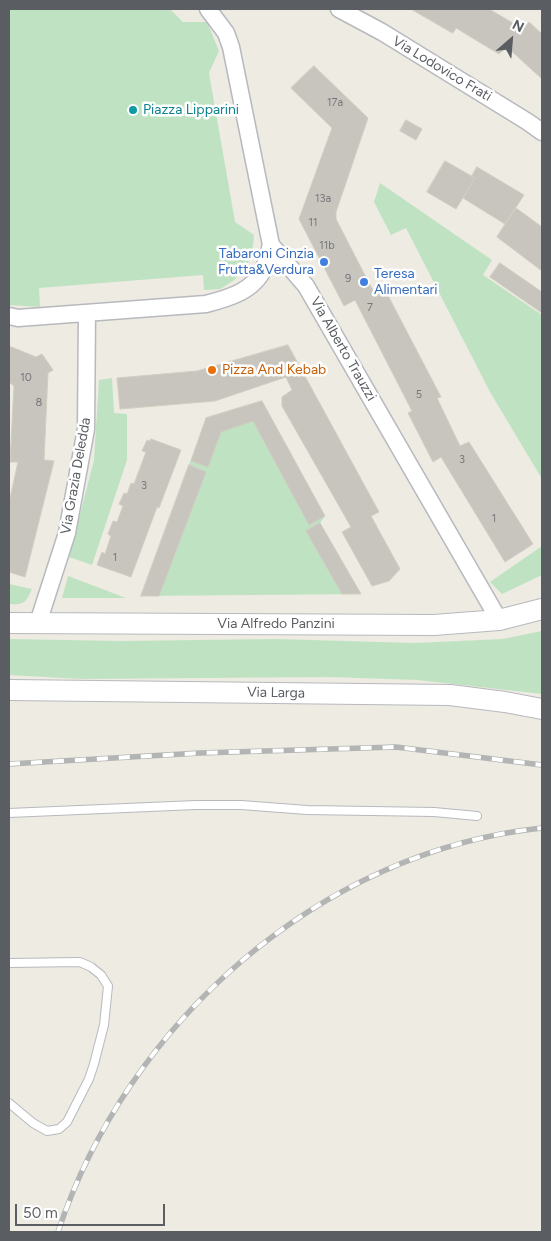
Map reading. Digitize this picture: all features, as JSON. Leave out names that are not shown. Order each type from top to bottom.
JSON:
[{"type":"street","name":"Via Alberto Trauzzi","points":[[208,9],[226,33],[231,47],[271,245],[306,286],[499,620]]},
{"type":"street","name":"Via Lodovico Frati","points":[[339,9],[463,82],[542,132]]},
{"type":"street","points":[[9,316],[18,318],[206,304],[230,297],[252,285],[264,268],[271,245]]},
{"type":"street","name":"Via Grazia Deledda","points":[[38,623],[67,533],[86,429],[87,313]]},
{"type":"street","name":"Via Alfredo Panzini","points":[[9,622],[434,625],[499,620],[542,609]]},
{"type":"street","name":"Via Larga","points":[[9,690],[450,695],[542,709]]},
{"type":"lane","points":[[9,812],[241,805],[307,810],[434,812],[477,816]]},
{"type":"lane","points":[[9,963],[80,962],[91,967],[101,975],[108,986],[104,1025],[94,1064],[89,1079],[67,1122],[59,1129],[47,1131],[32,1123],[9,1103]]},
{"type":"green space","name":"Piazza Lipparini","points":[[9,9],[170,9],[183,22],[207,22],[219,51],[209,73],[235,222],[254,235],[252,255],[244,270],[233,281],[220,289],[204,290],[203,275],[39,288],[40,307],[9,305]]},
{"type":"green space","points":[[380,183],[492,260],[483,275],[542,315],[542,479],[490,392],[406,228],[391,235],[374,202]]},
{"type":"green space","points":[[112,378],[114,413],[127,414],[127,460],[92,565],[69,557],[94,460],[99,380]]},
{"type":"green space","points":[[262,401],[325,516],[320,523],[361,594],[141,596],[206,418]]},
{"type":"green space","points":[[542,546],[542,575],[502,594],[490,582]]},
{"type":"green space","points":[[68,576],[126,598],[62,598]]},
{"type":"green space","points":[[9,584],[32,589],[24,602],[9,604]]},
{"type":"green space","points":[[542,631],[542,694],[418,680],[328,677],[81,679],[9,675],[9,639],[122,641],[276,639],[414,643],[503,639]]},
{"type":"building","points":[[411,9],[489,9],[523,29],[529,22],[542,34],[542,79],[507,47],[499,54],[456,28],[453,33]]},
{"type":"building","points":[[314,66],[368,118],[336,212],[336,219],[372,289],[382,284],[441,397],[437,398],[460,446],[469,442],[533,544],[505,562],[441,457],[433,462],[408,413],[412,411],[355,300],[344,306],[299,219],[332,128],[291,88]]},
{"type":"building","points":[[406,120],[422,129],[416,140],[400,131]]},
{"type":"building","points":[[445,161],[475,178],[456,209],[427,192]]},
{"type":"building","points":[[477,167],[524,195],[505,224],[463,198],[475,178],[472,176]]},
{"type":"building","points":[[516,208],[542,227],[542,271],[497,237]]},
{"type":"building","points":[[500,263],[542,292],[542,313],[490,277]]},
{"type":"building","points":[[288,345],[379,512],[371,516],[400,569],[389,581],[372,586],[342,532],[351,527],[282,406],[282,397],[292,390],[286,377],[215,401],[120,409],[117,378],[197,371]]},
{"type":"building","points":[[9,346],[36,357],[42,354],[53,370],[48,373],[44,460],[54,461],[25,577],[9,572],[9,503],[18,462],[10,462],[14,386],[9,382]]},
{"type":"building","points":[[262,401],[325,516],[309,525],[253,421],[221,432],[208,467],[191,461],[206,418]]},
{"type":"building","points":[[151,439],[181,450],[131,577],[97,565],[102,552],[105,554],[111,536],[108,534],[113,521],[117,522],[123,506],[119,504],[124,493],[127,494],[131,483],[134,484],[146,452],[142,451],[147,440],[150,441]]},
{"type":"building","points":[[189,465],[206,472],[159,596],[141,596]]},
{"type":"building","points":[[320,523],[361,594],[342,594],[306,531]]},
{"type":"railway","points":[[9,764],[200,753],[396,747],[542,765]]},
{"type":"railway","points":[[58,1232],[90,1156],[132,1084],[183,1018],[243,960],[309,911],[382,871],[460,843],[542,828]]},
{"type":"place","name":"Piazza Lipparini","points":[[133,110]]},
{"type":"place","name":"Tabaroni Cinzia Frutta&Verdura","points":[[324,262]]},
{"type":"place","name":"Teresa Alimentari","points":[[364,282]]},
{"type":"place","name":"Pizza And Kebab","points":[[212,370]]}]
